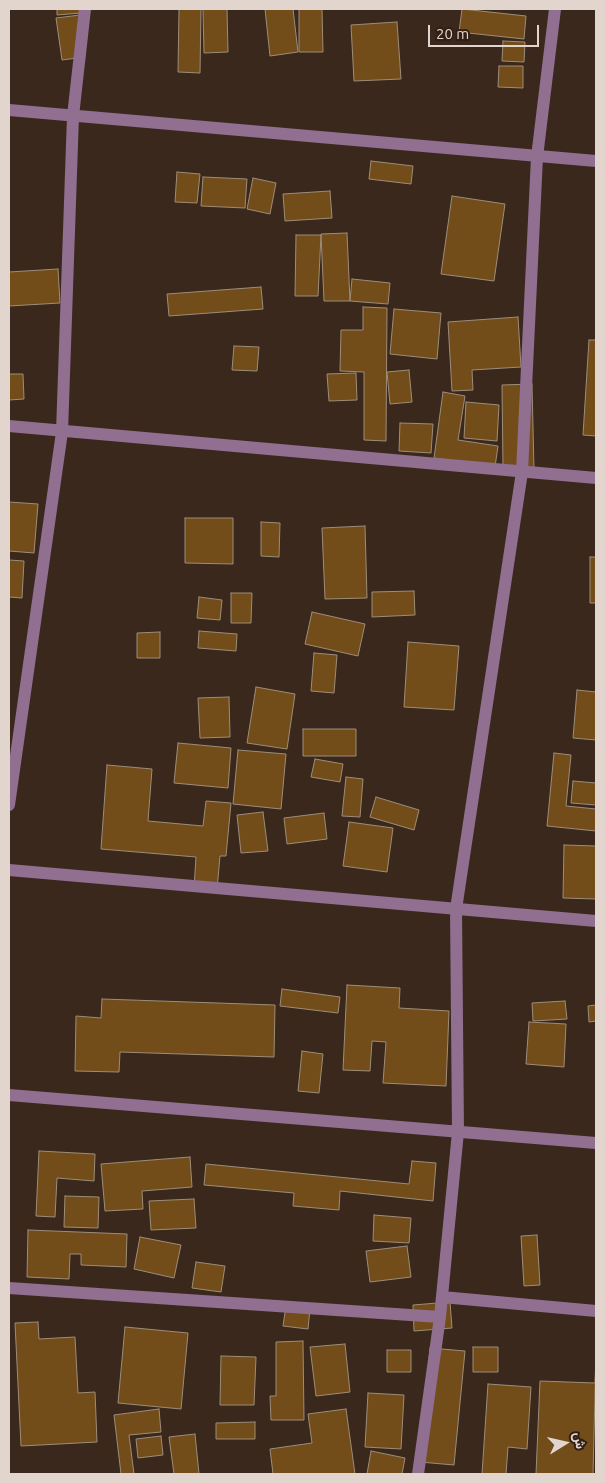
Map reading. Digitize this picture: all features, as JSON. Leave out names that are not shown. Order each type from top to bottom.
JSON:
[{"type":"street","points":[[9,805],[62,432],[73,116],[85,9]]},
{"type":"street","points":[[418,1474],[440,1318],[458,1132],[456,909],[522,472],[537,157],[555,9]]},
{"type":"street","points":[[9,110],[596,161]]},
{"type":"street","points":[[9,426],[596,478]]},
{"type":"street","points":[[9,870],[596,921]]},
{"type":"street","points":[[9,1095],[596,1143]]},
{"type":"street","points":[[9,1288],[440,1318]]},
{"type":"street","points":[[442,1297],[596,1311]]},
{"type":"building","points":[[57,9],[81,9],[81,13],[57,15]]},
{"type":"building","points":[[179,9],[201,9],[200,73],[178,72]]},
{"type":"building","points":[[203,9],[227,9],[228,52],[204,53]]},
{"type":"building","points":[[265,9],[293,9],[298,52],[270,56]]},
{"type":"building","points":[[299,9],[322,9],[323,52],[299,52]]},
{"type":"building","points":[[462,9],[526,16],[524,39],[459,32]]},
{"type":"building","points":[[80,15],[85,57],[62,60],[56,18]]},
{"type":"building","points":[[397,22],[401,79],[354,81],[351,25]]},
{"type":"building","points":[[503,41],[525,42],[524,62],[502,61]]},
{"type":"building","points":[[499,66],[523,66],[523,88],[498,87]]},
{"type":"building","points":[[371,161],[413,166],[411,184],[369,179]]},
{"type":"building","points":[[177,172],[200,174],[197,203],[175,202]]},
{"type":"building","points":[[203,177],[247,179],[245,208],[201,206]]},
{"type":"building","points":[[253,178],[276,183],[270,214],[247,209]]},
{"type":"building","points":[[330,191],[332,218],[285,221],[283,194]]},
{"type":"building","points":[[452,196],[505,204],[494,281],[441,274]]},
{"type":"building","points":[[347,233],[350,301],[324,301],[321,234]]},
{"type":"building","points":[[296,235],[321,235],[318,296],[295,296]]},
{"type":"building","points":[[58,269],[60,303],[9,306],[9,272]]},
{"type":"building","points":[[352,279],[390,283],[388,304],[350,301]]},
{"type":"building","points":[[261,287],[263,309],[169,316],[167,294]]},
{"type":"building","points":[[363,307],[387,308],[386,441],[364,440],[364,372],[340,371],[341,330],[363,330]]},
{"type":"building","points":[[394,309],[441,313],[437,359],[390,354]]},
{"type":"building","points":[[518,317],[521,367],[472,370],[473,390],[452,391],[448,322]]},
{"type":"building","points":[[589,340],[596,340],[596,436],[583,435]]},
{"type":"building","points":[[234,346],[259,347],[257,371],[232,370]]},
{"type":"building","points":[[409,370],[412,402],[390,404],[387,372]]},
{"type":"building","points":[[356,373],[357,400],[329,401],[327,374]]},
{"type":"building","points":[[9,374],[23,374],[24,399],[9,400]]},
{"type":"building","points":[[532,384],[534,470],[503,470],[502,385]]},
{"type":"building","points":[[443,392],[465,396],[458,440],[498,446],[495,467],[434,458]]},
{"type":"building","points":[[466,402],[499,405],[497,441],[464,438]]},
{"type":"building","points":[[400,423],[433,424],[431,453],[399,451]]},
{"type":"building","points":[[9,502],[38,504],[34,553],[9,551]]},
{"type":"building","points":[[185,518],[233,518],[233,564],[185,563]]},
{"type":"building","points":[[261,522],[280,523],[279,557],[261,556]]},
{"type":"building","points":[[365,526],[367,598],[325,599],[322,528]]},
{"type":"building","points":[[590,557],[596,557],[596,603],[590,603]]},
{"type":"building","points":[[9,560],[24,561],[22,598],[9,597]]},
{"type":"building","points":[[414,591],[415,615],[372,617],[372,592]]},
{"type":"building","points":[[231,593],[252,593],[251,623],[231,623]]},
{"type":"building","points":[[199,597],[222,600],[220,620],[197,618]]},
{"type":"building","points":[[312,612],[365,624],[358,656],[305,644]]},
{"type":"building","points":[[199,631],[237,634],[236,651],[198,648]]},
{"type":"building","points":[[160,632],[160,658],[137,658],[137,633]]},
{"type":"building","points":[[408,642],[459,646],[454,710],[404,707]]},
{"type":"building","points":[[314,653],[337,655],[334,693],[311,691]]},
{"type":"building","points":[[256,687],[295,694],[287,749],[247,743]]},
{"type":"building","points":[[577,690],[596,692],[596,740],[573,738]]},
{"type":"building","points":[[229,697],[230,737],[200,738],[198,698]]},
{"type":"building","points":[[303,729],[356,729],[356,756],[303,756]]},
{"type":"building","points":[[178,743],[231,748],[228,788],[174,783]]},
{"type":"building","points":[[238,750],[286,754],[281,809],[233,804]]},
{"type":"building","points":[[554,753],[571,755],[566,806],[596,809],[596,831],[547,826]]},
{"type":"building","points":[[315,759],[343,764],[340,782],[311,777]]},
{"type":"building","points":[[107,765],[152,769],[148,821],[203,826],[206,801],[231,803],[226,856],[220,856],[217,890],[194,888],[196,857],[101,849]]},
{"type":"building","points":[[346,777],[363,779],[360,817],[342,816]]},
{"type":"building","points":[[573,781],[596,783],[596,805],[571,803]]},
{"type":"building","points":[[376,797],[419,810],[414,830],[370,817]]},
{"type":"building","points":[[263,812],[268,851],[241,853],[237,815]]},
{"type":"building","points":[[324,813],[327,839],[287,844],[284,818]]},
{"type":"building","points":[[349,822],[393,828],[387,872],[343,866]]},
{"type":"building","points":[[564,845],[596,846],[596,899],[563,898]]},
{"type":"building","points":[[347,985],[400,988],[399,1008],[449,1011],[446,1086],[383,1083],[386,1042],[372,1041],[370,1071],[343,1070]]},
{"type":"building","points":[[282,989],[340,997],[338,1013],[280,1006]]},
{"type":"building","points":[[102,999],[275,1005],[274,1057],[120,1052],[119,1072],[75,1071],[76,1016],[101,1018]]},
{"type":"building","points":[[565,1001],[567,1019],[533,1021],[532,1003]]},
{"type":"building","points":[[596,1005],[596,1021],[589,1022],[588,1006]]},
{"type":"building","points":[[529,1022],[566,1024],[564,1067],[526,1064]]},
{"type":"building","points":[[302,1051],[323,1054],[319,1093],[298,1091]]},
{"type":"building","points":[[39,1151],[95,1154],[94,1181],[57,1178],[55,1217],[36,1216]]},
{"type":"building","points":[[190,1157],[192,1187],[142,1191],[143,1209],[105,1211],[101,1164]]},
{"type":"building","points":[[412,1161],[436,1163],[433,1201],[340,1191],[339,1210],[293,1206],[294,1193],[204,1185],[206,1164],[409,1184]]},
{"type":"building","points":[[65,1196],[99,1197],[98,1228],[64,1227]]},
{"type":"building","points":[[194,1199],[196,1228],[151,1230],[149,1201]]},
{"type":"building","points":[[374,1215],[411,1218],[409,1243],[373,1241]]},
{"type":"building","points":[[28,1230],[127,1234],[126,1267],[81,1265],[81,1254],[70,1254],[69,1279],[27,1277]]},
{"type":"building","points":[[537,1235],[540,1285],[524,1286],[521,1236]]},
{"type":"building","points":[[140,1237],[181,1245],[174,1278],[134,1269]]},
{"type":"building","points":[[407,1246],[411,1277],[370,1282],[366,1251]]},
{"type":"building","points":[[196,1262],[225,1266],[221,1292],[192,1288]]},
{"type":"building","points":[[450,1302],[452,1328],[414,1331],[413,1305]]},
{"type":"building","points":[[286,1306],[310,1309],[308,1329],[283,1326]]},
{"type":"building","points":[[38,1322],[39,1339],[75,1337],[78,1393],[95,1392],[97,1442],[21,1446],[15,1323]]},
{"type":"building","points":[[125,1327],[188,1333],[181,1409],[118,1403]]},
{"type":"building","points":[[303,1341],[304,1420],[271,1420],[270,1396],[276,1396],[276,1342]]},
{"type":"building","points":[[345,1344],[350,1392],[316,1396],[310,1347]]},
{"type":"building","points":[[473,1347],[498,1347],[498,1372],[473,1372]]},
{"type":"building","points":[[430,1348],[465,1351],[454,1465],[420,1462]]},
{"type":"building","points":[[387,1350],[411,1350],[411,1372],[387,1372]]},
{"type":"building","points":[[596,1355],[593,1474],[536,1474],[540,1381],[595,1383]]},
{"type":"building","points":[[221,1356],[256,1357],[254,1405],[220,1405]]},
{"type":"building","points":[[488,1384],[531,1387],[527,1449],[508,1447],[506,1474],[482,1474]]},
{"type":"building","points":[[368,1393],[404,1395],[401,1449],[365,1447]]},
{"type":"building","points":[[159,1409],[161,1432],[129,1435],[134,1474],[121,1474],[114,1415]]},
{"type":"building","points":[[346,1409],[355,1474],[273,1474],[270,1449],[312,1443],[308,1414]]},
{"type":"building","points":[[255,1422],[255,1439],[216,1439],[216,1423]]},
{"type":"building","points":[[195,1434],[199,1474],[174,1474],[169,1437]]},
{"type":"building","points":[[161,1436],[163,1455],[138,1458],[136,1439]]},
{"type":"building","points":[[371,1451],[405,1458],[402,1474],[367,1474]]}]
